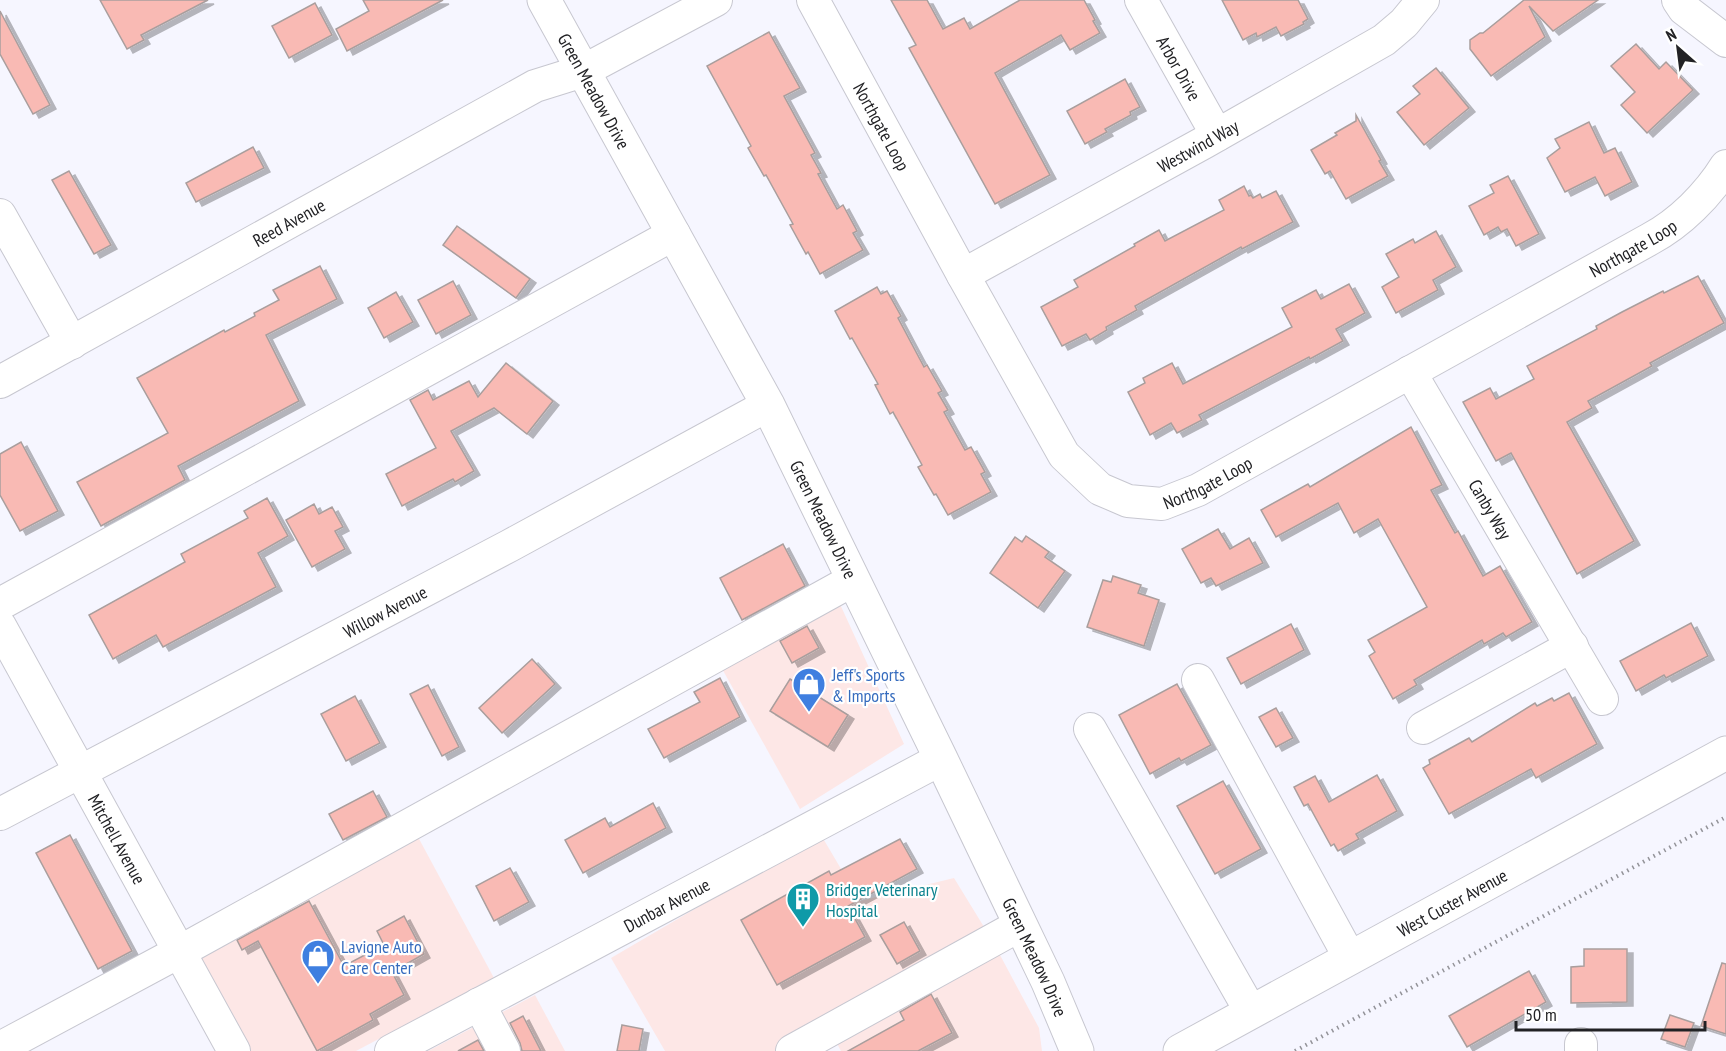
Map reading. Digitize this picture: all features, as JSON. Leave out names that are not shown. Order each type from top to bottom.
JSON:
[{"type":"main road","name":"Green Meadow Drive","points":[[544,0],[768,405],[1048,982],[1077,1051]]},
{"type":"main road","name":"West Custer Avenue","points":[[1180,1051],[1726,753]]},
{"type":"street","name":"Reed Avenue","points":[[0,382],[535,87],[583,71],[716,0]]},
{"type":"street","name":"Northgate Loop","points":[[813,0],[1064,454],[1100,489],[1128,501],[1162,504],[1198,490],[1667,230],[1715,184],[1726,166]]},
{"type":"street","name":"Arbor Drive","points":[[1141,0],[1217,135]]},
{"type":"street","name":"Westwind Way","points":[[963,275],[1384,40],[1404,23],[1423,0]]},
{"type":"street","points":[[1678,0],[1683,9],[1726,41]]},
{"type":"street","points":[[0,215],[72,343]]},
{"type":"street","points":[[0,604],[674,234]]},
{"type":"street","name":"Canby Way","points":[[1410,372],[1602,699]]},
{"type":"street","name":"Willow Avenue","points":[[0,814],[509,546],[768,405]]},
{"type":"street","points":[[0,1048],[854,580]]},
{"type":"street","name":"Mitchell Avenue","points":[[0,626],[234,1051]]},
{"type":"street","points":[[1423,728],[1572,646]]},
{"type":"street","points":[[1198,680],[1350,958]]},
{"type":"street","points":[[1090,729],[1251,1012]]},
{"type":"street","name":"Dunbar Avenue","points":[[403,1048],[479,1004],[941,759]]},
{"type":"street","points":[[792,1051],[1020,925]]},
{"type":"street","points":[[479,1004],[504,1051]]},
{"type":"path","points":[[1295,1051],[1726,818]]},
{"type":"shaded area","points":[[834,591],[904,744],[800,809],[715,656]]},
{"type":"shaded area","points":[[411,824],[494,978],[356,1051],[248,1051],[190,946]]},
{"type":"shaded area","points":[[821,835],[860,901],[954,878],[992,940],[1039,1028],[1042,1051],[841,1051],[835,1040],[815,1051],[665,1051],[611,958]]},
{"type":"shaded area","points":[[535,995],[565,1051],[428,1051]]},
{"type":"building","points":[[100,0],[208,0],[141,35],[144,40],[127,49]]},
{"type":"building","points":[[363,0],[443,0],[347,51],[336,29],[369,11]]},
{"type":"building","points":[[891,0],[927,0],[943,29],[964,18],[970,29],[1020,0],[1084,0],[1100,33],[1070,50],[1061,35],[995,73],[1050,175],[995,204],[909,48],[916,45]]},
{"type":"building","points":[[1222,0],[1298,0],[1308,19],[1303,22],[1304,24],[1281,36],[1276,27],[1257,37],[1256,33],[1243,40]]},
{"type":"building","points":[[1524,0],[1598,0],[1553,31],[1529,6],[1545,37],[1491,76],[1470,49],[1470,40],[1483,33]]},
{"type":"building","points":[[315,3],[332,35],[289,58],[272,26]]},
{"type":"building","points":[[0,11],[50,105],[33,114],[0,54]]},
{"type":"building","points":[[769,32],[800,88],[784,96],[815,153],[811,155],[821,173],[818,174],[837,209],[843,205],[857,231],[853,233],[863,250],[820,274],[790,225],[793,224],[766,175],[764,176],[748,148],[751,146],[707,66]]},
{"type":"building","points":[[1636,44],[1659,69],[1666,62],[1693,90],[1647,133],[1621,105],[1635,92],[1611,66]]},
{"type":"building","points":[[1436,68],[1469,108],[1424,145],[1397,112],[1420,94],[1413,86]]},
{"type":"building","points":[[1125,79],[1140,107],[1130,112],[1131,115],[1105,129],[1107,132],[1085,144],[1067,111]]},
{"type":"building","points":[[1356,115],[1388,176],[1346,199],[1330,171],[1325,174],[1311,150],[1356,121]]},
{"type":"building","points":[[1589,122],[1604,153],[1615,148],[1632,182],[1605,196],[1595,177],[1565,192],[1547,158],[1560,148],[1555,139]]},
{"type":"building","points":[[253,147],[264,168],[196,202],[186,183]]},
{"type":"building","points":[[69,171],[111,245],[94,254],[52,180]]},
{"type":"building","points":[[1508,176],[1539,234],[1516,246],[1507,229],[1501,232],[1498,227],[1484,235],[1469,206],[1494,193],[1490,185]]},
{"type":"building","points":[[1244,186],[1249,196],[1253,198],[1260,194],[1262,198],[1276,191],[1293,222],[1242,249],[1241,247],[1135,306],[1137,310],[1106,327],[1107,330],[1090,340],[1086,334],[1062,346],[1041,307],[1078,287],[1074,280],[1159,230],[1165,241],[1224,210],[1219,200]]},
{"type":"building","points":[[457,226],[530,279],[516,298],[443,245]]},
{"type":"building","points":[[1436,231],[1456,267],[1433,280],[1438,290],[1396,313],[1382,287],[1399,277],[1386,254],[1413,239],[1415,243]]},
{"type":"building","points":[[320,266],[337,299],[266,335],[299,401],[178,466],[185,480],[101,526],[77,482],[168,433],[137,378],[224,330],[225,332],[255,316],[254,313],[279,300],[273,290]]},
{"type":"building","points":[[1698,276],[1724,323],[1650,363],[1652,366],[1588,401],[1592,408],[1567,422],[1634,541],[1577,574],[1511,453],[1496,461],[1463,402],[1490,388],[1496,399],[1534,379],[1527,366],[1597,329],[1596,326],[1622,312]]},
{"type":"building","points":[[453,281],[471,315],[436,334],[418,300]]},
{"type":"building","points":[[1349,284],[1365,313],[1336,329],[1343,341],[1199,415],[1202,420],[1177,433],[1171,423],[1150,435],[1128,392],[1145,383],[1143,378],[1172,363],[1183,384],[1292,327],[1282,308],[1316,290],[1321,299]]},
{"type":"building","points":[[877,287],[881,294],[887,291],[901,316],[898,318],[924,367],[927,365],[942,391],[938,393],[948,410],[944,412],[965,450],[971,447],[985,472],[981,474],[991,492],[948,515],[918,467],[922,465],[893,412],[890,414],[875,385],[878,384],[835,311]]},
{"type":"building","points":[[396,292],[413,322],[384,338],[368,308]]},
{"type":"building","points":[[506,363],[553,401],[527,434],[494,408],[451,431],[474,471],[455,482],[453,479],[402,506],[386,474],[436,448],[410,400],[428,390],[433,400],[469,381],[478,397]]},
{"type":"building","points":[[1411,427],[1442,485],[1431,490],[1455,533],[1458,531],[1483,576],[1500,566],[1532,622],[1506,637],[1503,633],[1484,644],[1482,640],[1414,680],[1417,685],[1393,699],[1369,656],[1375,652],[1368,640],[1427,607],[1378,519],[1354,533],[1338,503],[1276,537],[1261,510],[1308,484],[1310,487]]},
{"type":"building","points":[[21,442],[58,511],[20,531],[0,495],[0,454]]},
{"type":"building","points":[[267,498],[288,536],[258,553],[276,587],[163,647],[156,635],[113,659],[89,615],[185,562],[181,554],[248,518],[244,511]]},
{"type":"building","points":[[314,504],[319,514],[332,507],[343,527],[335,531],[345,549],[312,567],[286,520]]},
{"type":"building","points":[[1218,529],[1230,549],[1249,538],[1263,563],[1216,586],[1211,578],[1201,583],[1182,549]]},
{"type":"building","points":[[1026,536],[1049,552],[1045,557],[1065,571],[1038,608],[990,573],[1015,537],[1022,542]]},
{"type":"building","points":[[783,544],[805,586],[742,620],[720,578]]},
{"type":"building","points":[[1113,576],[1141,585],[1138,593],[1159,600],[1144,646],[1087,627],[1103,580],[1111,582]]},
{"type":"building","points":[[1691,623],[1708,656],[1666,678],[1664,675],[1636,691],[1620,661]]},
{"type":"building","points":[[1291,624],[1304,650],[1241,684],[1227,658]]},
{"type":"building","points":[[807,626],[819,648],[792,663],[780,641]]},
{"type":"building","points":[[532,659],[555,684],[502,733],[479,708]]},
{"type":"building","points":[[720,678],[740,717],[664,758],[648,729],[700,702],[694,692]]},
{"type":"building","name":"Jeff's Sports & Imports","points":[[790,679],[848,715],[828,747],[770,711]]},
{"type":"building","points":[[1177,684],[1211,745],[1181,761],[1179,758],[1150,774],[1119,715]]},
{"type":"building","points":[[428,685],[459,747],[442,756],[410,694]]},
{"type":"building","points":[[1569,693],[1597,744],[1536,778],[1531,769],[1449,814],[1423,768],[1430,764],[1429,760],[1469,738],[1472,742],[1535,703],[1537,706],[1552,698],[1554,701]]},
{"type":"building","points":[[355,696],[380,743],[346,761],[321,714]]},
{"type":"building","points":[[1276,708],[1293,738],[1276,747],[1259,717]]},
{"type":"building","points":[[1377,775],[1397,811],[1356,834],[1359,839],[1338,851],[1334,844],[1331,846],[1308,804],[1304,806],[1294,787],[1315,776],[1329,802]]},
{"type":"building","points":[[1223,781],[1261,849],[1215,874],[1177,806]]},
{"type":"building","points":[[373,791],[387,817],[343,840],[329,814]]},
{"type":"building","points":[[653,803],[666,828],[583,873],[565,840],[605,818],[610,827]]},
{"type":"building","points":[[70,835],[132,951],[98,969],[36,853]]},
{"type":"building","name":"Bridger Veterinary Hospital","points":[[900,839],[917,869],[848,906],[865,937],[777,985],[741,920],[829,871],[831,875]]},
{"type":"building","points":[[510,868],[529,902],[494,921],[476,886]]},
{"type":"building","name":"Lavigne Auto Care Center","points":[[309,901],[344,966],[384,945],[377,931],[404,916],[424,954],[392,972],[404,995],[370,1014],[373,1020],[317,1051],[258,941],[242,950],[237,940]]},
{"type":"building","points":[[904,922],[920,951],[897,964],[880,935]]},
{"type":"building","points":[[1584,949],[1627,949],[1627,1002],[1571,1003],[1571,967],[1584,966]]},
{"type":"building","points":[[1722,963],[1726,964],[1726,1034],[1701,1026]]},
{"type":"building","points":[[1529,971],[1546,1002],[1467,1047],[1449,1016]]},
{"type":"building","points":[[931,994],[952,1033],[918,1051],[848,1051],[904,1020],[900,1012]]},
{"type":"building","points":[[1670,1015],[1694,1023],[1685,1047],[1661,1039]]},
{"type":"building","points":[[523,1016],[541,1051],[522,1051],[510,1023]]},
{"type":"building","points":[[622,1025],[643,1029],[639,1051],[617,1051]]},
{"type":"building","points":[[478,1040],[484,1051],[458,1051]]},
{"type":"place","name":"Jeff's Sports & Imports","points":[[809,713]]},
{"type":"place","name":"Bridger Veterinary Hospital","points":[[803,928]]},
{"type":"place","name":"Lavigne Auto Care Center","points":[[318,985]]}]
